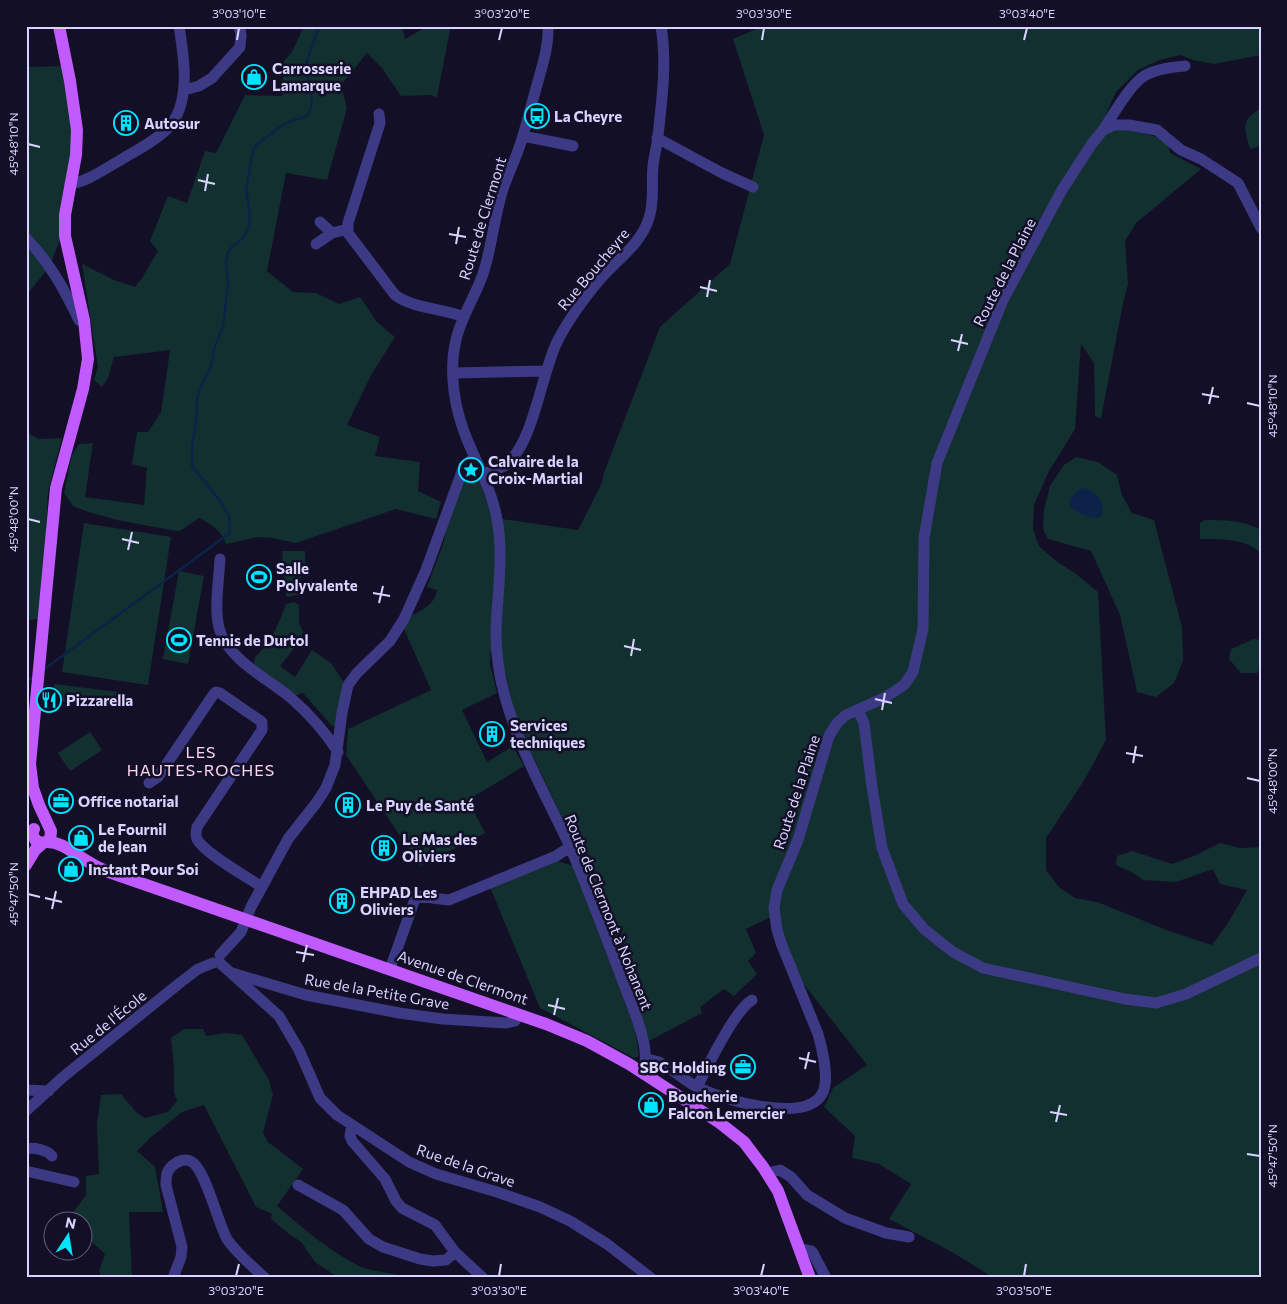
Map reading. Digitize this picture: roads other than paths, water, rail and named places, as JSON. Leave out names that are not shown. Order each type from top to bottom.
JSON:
[{"type":"main road","points":[[26,865],[43,833],[39,817],[39,805],[30,769],[50,541],[58,479],[87,372],[88,353],[84,320],[65,236],[64,219],[76,155],[77,130],[72,89],[59,26]]},
{"type":"main road","points":[[26,842],[43,833]]},
{"type":"main road","name":"Avenue de Clermont","points":[[43,833],[55,843],[106,871],[519,1014],[587,1041],[641,1072],[733,1132],[744,1142],[767,1173],[778,1192],[810,1278]]},
{"type":"street","points":[[70,184],[88,178],[114,164],[168,129],[183,104],[184,90],[179,26]]},
{"type":"street","points":[[184,90],[199,86],[212,78],[240,46],[242,35],[240,26]]},
{"type":"street","name":"Route de Clermont","points":[[483,474],[458,410],[453,373],[455,342],[484,272],[503,189],[523,136],[547,47],[548,26]]},
{"type":"street","name":"Rue Boucheyre","points":[[483,474],[506,465],[523,442],[556,343],[574,312],[604,276],[635,244],[646,227],[653,200],[653,165],[658,138],[665,70],[662,26]]},
{"type":"street","name":"Route de la Plaine","points":[[646,1059],[660,1062],[680,1078],[717,1096],[756,1105],[780,1108],[809,1106],[817,1101],[823,1093],[825,1085],[822,1049],[777,930],[774,908],[777,890],[798,840],[829,736],[837,723],[846,715],[886,698],[904,685],[913,672],[923,629],[924,538],[937,463],[1003,300],[1062,190],[1091,145],[1104,130],[1123,98],[1143,77],[1169,68],[1186,66]]},
{"type":"street","points":[[379,114],[380,123],[348,223],[349,235],[395,295],[410,303],[464,317]]},
{"type":"street","points":[[1104,130],[1114,125],[1129,124],[1157,130],[1181,150],[1200,159],[1238,183],[1261,228]]},
{"type":"street","points":[[523,136],[574,146]]},
{"type":"street","points":[[658,138],[728,176],[753,187]]},
{"type":"street","points":[[320,222],[332,233]]},
{"type":"street","points":[[316,244],[332,233],[348,229]]},
{"type":"street","points":[[26,238],[42,255],[64,290],[79,320],[84,320]]},
{"type":"street","points":[[453,373],[546,371]]},
{"type":"street","name":"Rue de l'École","points":[[26,1111],[63,1077],[198,969],[220,964],[241,932],[262,887],[288,839],[326,788],[338,752],[342,712],[348,685],[357,673],[390,641],[404,619],[426,570],[464,466],[475,457]]},
{"type":"street","name":"Route de Clermont à Nohanent","points":[[483,474],[494,508],[500,540],[497,652],[504,692],[515,727],[570,847],[634,1012],[641,1032],[646,1059]]},
{"type":"street","points":[[220,559],[219,629],[228,645],[235,655],[291,698],[338,752]]},
{"type":"street","points":[[149,782],[158,777],[216,692],[262,722],[262,730],[197,828],[195,834],[199,842],[215,856],[262,887]]},
{"type":"street","points":[[858,710],[864,723],[882,848],[903,904],[924,929],[952,952],[983,968],[1108,996],[1156,1003],[1186,994],[1261,958]]},
{"type":"street","points":[[390,969],[416,896],[449,900],[556,856],[570,847]]},
{"type":"street","name":"Rue de la Petite Grave","points":[[220,964],[306,995],[399,1013],[443,1019],[506,1023],[515,1020],[519,1014]]},
{"type":"street","name":"Rue de la Grave","points":[[220,964],[268,1004],[279,1016],[299,1050],[320,1098],[337,1115],[409,1162],[436,1174],[540,1206],[570,1221],[607,1244],[651,1278]]},
{"type":"street","points":[[696,1087],[737,1015],[752,1000]]},
{"type":"street","points":[[641,1072],[646,1059]]},
{"type":"street","points":[[26,1090],[49,1091]]},
{"type":"street","points":[[352,1125],[350,1136],[352,1141],[385,1179],[396,1201],[402,1208],[435,1225],[455,1252],[483,1278]]},
{"type":"street","points":[[26,1149],[31,1148],[48,1152],[52,1156]]},
{"type":"street","points":[[172,1278],[181,1257],[182,1247],[167,1191],[166,1178],[170,1168],[178,1161],[185,1160],[191,1161],[199,1171],[226,1236],[234,1250],[265,1278]]},
{"type":"street","points":[[767,1173],[780,1170],[791,1177],[807,1195],[845,1218],[886,1233],[909,1237]]},
{"type":"street","points":[[26,1171],[74,1182]]},
{"type":"street","points":[[298,1185],[343,1210],[369,1238],[383,1247],[420,1259],[433,1260],[446,1260],[455,1252]]},
{"type":"street","points":[[800,1249],[811,1251],[826,1278]]},
{"type":"water","points":[[1081,488],[1095,493],[1100,500],[1102,515],[1098,518],[1079,513],[1070,506],[1070,499]]},
{"type":"waterway","points":[[43,670],[230,533],[229,516],[220,501],[192,466],[192,446],[197,400],[201,386],[211,367],[214,349],[223,326],[228,284],[226,262],[228,252],[243,238],[248,229],[250,216],[246,189],[253,151],[256,145],[280,127],[308,115],[312,98],[305,67],[319,26]]},
{"type":"waterway","points":[[26,682],[35,676]]},
{"type":"place","name":"Carrosserie Lamarque","points":[[254,77]]},
{"type":"place","name":"La Cheyre","points":[[537,116]]},
{"type":"place","name":"Autosur","points":[[126,123]]},
{"type":"place","name":"Calvaire de la Croix-Martial","points":[[471,470]]},
{"type":"place","name":"Salle Polyvalente","points":[[259,577]]},
{"type":"place","name":"Tennis de Durtol","points":[[179,640]]},
{"type":"place","name":"Pizzarella","points":[[49,700]]},
{"type":"place","name":"Services techniques","points":[[492,734]]},
{"type":"place","name":"Office notarial","points":[[61,801]]},
{"type":"place","name":"Le Puy de Santé","points":[[348,805]]},
{"type":"place","name":"Le Fournil de Jean","points":[[81,838]]},
{"type":"place","name":"Le Mas des Oliviers","points":[[384,848]]},
{"type":"place","name":"Instant Pour Soi","points":[[71,869]]},
{"type":"place","name":"EHPAD Les Oliviers","points":[[342,901]]},
{"type":"place","name":"SBC Holding","points":[[743,1067]]},
{"type":"place","name":"Boucherie Falcon Lemercier","points":[[651,1105]]},
{"type":"district","name":"LES HAUTES-ROCHES","points":[[201,760]]}]
